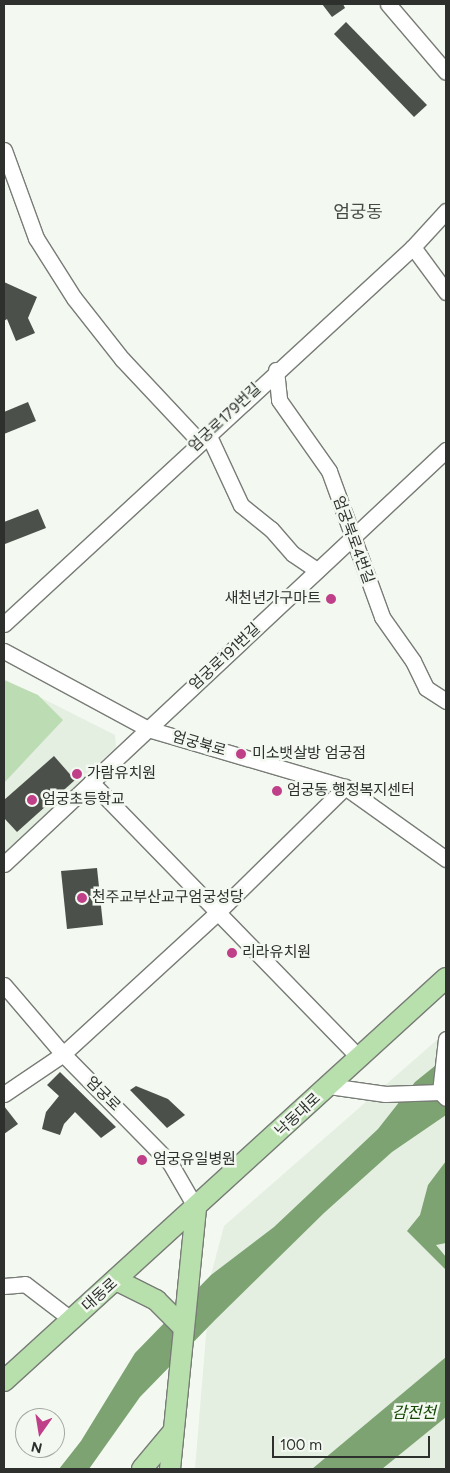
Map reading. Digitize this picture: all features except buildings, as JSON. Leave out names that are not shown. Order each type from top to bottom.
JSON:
[{"type":"main road","name":"낙동대로","points":[[196,1208],[446,978]]},
{"type":"main road","points":[[170,1469],[172,1433],[196,1208]]},
{"type":"main road","name":"대동로","points":[[4,1382],[196,1208]]},
{"type":"main road","points":[[116,1280],[156,1300],[183,1328]]},
{"type":"main road","points":[[142,1469],[172,1433]]},
{"type":"street","points":[[388,4],[446,72]]},
{"type":"street","points":[[4,150],[36,238],[74,298],[122,359],[204,438],[241,505],[271,529],[293,554],[317,570]]},
{"type":"street","name":"엄궁로179번길","points":[[4,624],[276,370],[413,247],[446,211]]},
{"type":"street","points":[[413,247],[446,292]]},
{"type":"street","name":"엄궁북로4번길","points":[[276,370],[279,400],[329,471],[382,616],[413,661],[426,688],[446,701]]},
{"type":"street","name":"엄궁로191번길","points":[[4,864],[446,450]]},
{"type":"street","name":"엄궁북로","points":[[4,652],[148,729],[345,787],[446,860]]},
{"type":"street","points":[[91,782],[359,1058]]},
{"type":"street","points":[[4,1094],[64,1054],[218,912],[345,787]]},
{"type":"street","name":"엄궁로","points":[[4,985],[64,1054],[170,1163],[196,1208]]},
{"type":"street","points":[[329,1086],[385,1094],[443,1095],[446,1042]]},
{"type":"street","points":[[4,1286],[25,1284],[72,1320]]},
{"type":"shaded area","name":"엄궁초등학교","points":[[4,679],[115,735],[116,747],[4,854]]},
{"type":"shaded area","points":[[4,680],[38,695],[63,720],[4,783]]},
{"type":"shaded area","points":[[446,1032],[446,1469],[195,1469],[211,1275],[224,1226]]},
{"type":"water","points":[[446,1057],[446,1115],[392,1152],[324,1213],[215,1320],[140,1397],[89,1469],[59,1469],[81,1441],[135,1353],[211,1275],[274,1227],[378,1129],[415,1082]]},
{"type":"water","points":[[446,1161],[446,1243],[436,1245],[446,1257],[446,1270],[407,1231],[420,1215],[428,1185]]},
{"type":"water","name":"감전천","points":[[446,1357],[446,1417],[382,1469],[312,1469]]},
{"type":"place","name":"새천년가구마트","points":[[331,599]]},
{"type":"place","name":"미소뱃살방 엄궁점","points":[[241,754]]},
{"type":"place","name":"가람유치원","points":[[77,774]]},
{"type":"place","name":"엄궁동 행정복지센터","points":[[277,791]]},
{"type":"place","name":"엄궁초등학교","points":[[32,800]]},
{"type":"place","name":"천주교부산교구엄궁성당","points":[[82,898]]},
{"type":"place","name":"리라유치원","points":[[232,953]]},
{"type":"place","name":"엄궁유일병원","points":[[142,1160]]},
{"type":"district","name":"엄궁동","points":[[358,212]]}]
